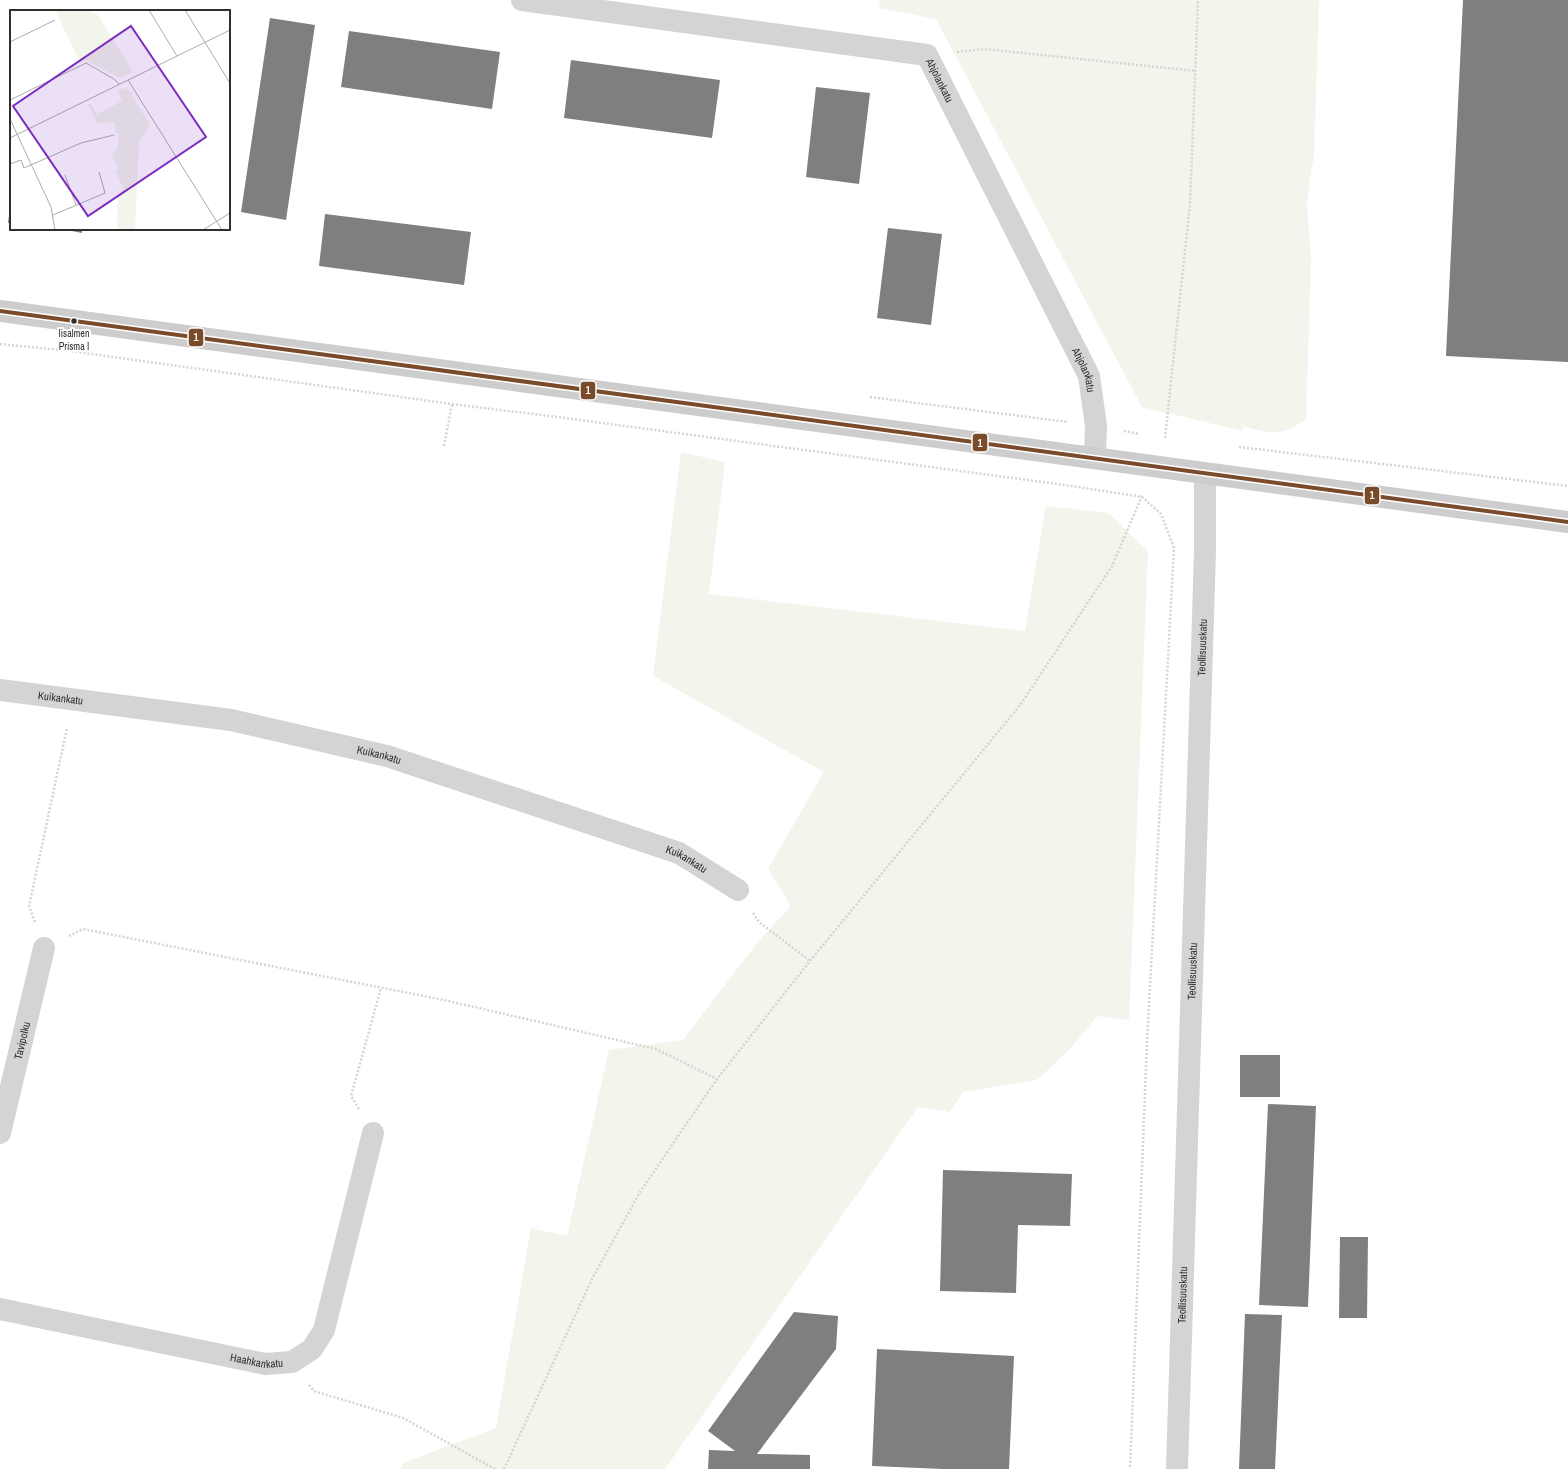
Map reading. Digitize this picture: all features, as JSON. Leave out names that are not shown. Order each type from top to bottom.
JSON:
[{"type":"street","name":"Ahjolankatu","points":[[522,0],[927,55],[1089,376],[1096,426],[1095,457]]},
{"type":"street","points":[[0,311],[1095,457],[1205,474],[1568,522]]},
{"type":"street","name":"Teollisuuskatu","points":[[1177,1469],[1205,559],[1205,474]]},
{"type":"street","name":"Kuikankatu","points":[[0,690],[231,720],[387,756],[680,853],[738,890]]},
{"type":"street","name":"Tavipolku","points":[[0,1133],[44,948]]},
{"type":"street","name":"Haahkankatu","points":[[0,1310],[265,1364],[292,1362],[312,1349],[324,1330],[373,1133]]},
{"type":"path","points":[[1165,438],[1190,204],[1198,0]]},
{"type":"path","points":[[927,55],[984,49],[1196,71]]},
{"type":"path","points":[[0,344],[153,362],[1142,497],[1161,514],[1174,548],[1147,1042],[1130,1469]]},
{"type":"path","points":[[444,446],[452,404]]},
{"type":"path","points":[[504,1469],[592,1279],[636,1198],[717,1079],[810,961],[1021,704],[1112,566],[1142,497]]},
{"type":"path","points":[[73,700],[29,906],[44,948],[83,929],[452,1002],[656,1049],[717,1079]]},
{"type":"path","points":[[738,890],[759,922],[810,961]]},
{"type":"path","points":[[373,1133],[351,1096],[381,988]]},
{"type":"path","points":[[292,1362],[314,1391],[403,1418],[495,1469]]},
{"type":"shaded area","points":[[880,0],[1319,0],[1314,156],[1307,205],[1311,259],[1306,419],[1298,425],[1283,431],[1268,432],[1243,426],[1243,431],[1142,407],[936,19],[879,8]]},
{"type":"shaded area","points":[[681,452],[725,462],[709,594],[1025,631],[1046,506],[1108,513],[1148,551],[1129,1020],[1097,1016],[1071,1048],[1037,1080],[963,1092],[950,1112],[918,1107],[665,1469],[400,1469],[405,1462],[496,1428],[531,1228],[567,1236],[609,1050],[683,1040],[757,943],[791,906],[768,869],[824,772],[653,676]]},
{"type":"building","points":[[1463,0],[1568,0],[1568,362],[1446,356]]},
{"type":"building","points":[[270,18],[315,25],[286,220],[241,212]]},
{"type":"building","points":[[349,31],[500,52],[492,109],[341,87]]},
{"type":"building","points":[[571,60],[720,80],[712,138],[564,118]]},
{"type":"building","points":[[816,87],[870,93],[859,184],[806,177]]},
{"type":"building","points":[[10,208],[10,223],[8,223]]},
{"type":"building","points":[[325,214],[471,232],[464,285],[319,266]]},
{"type":"building","points":[[888,228],[942,234],[931,325],[877,318]]},
{"type":"building","points":[[67,230],[82,230],[82,233]]},
{"type":"building","points":[[1240,1055],[1280,1055],[1280,1097],[1240,1097]]},
{"type":"building","points":[[1268,1104],[1316,1106],[1308,1307],[1259,1305]]},
{"type":"building","points":[[943,1170],[1072,1174],[1070,1226],[1018,1225],[1016,1293],[940,1291]]},
{"type":"building","points":[[1340,1237],[1368,1237],[1367,1318],[1339,1318]]},
{"type":"building","points":[[794,1312],[838,1316],[836,1349],[757,1454],[810,1455],[810,1469],[708,1469],[709,1450],[735,1451],[708,1431]]},
{"type":"building","points":[[1245,1314],[1282,1315],[1275,1469],[1239,1469]]},
{"type":"building","points":[[877,1349],[1014,1356],[1009,1469],[943,1469],[872,1466]]},
{"type":"transit line","name":"1","points":[[0,311],[1568,522]]},
{"type":"place","name":"Iisalmen Prisma I","points":[[74,321]]}]
